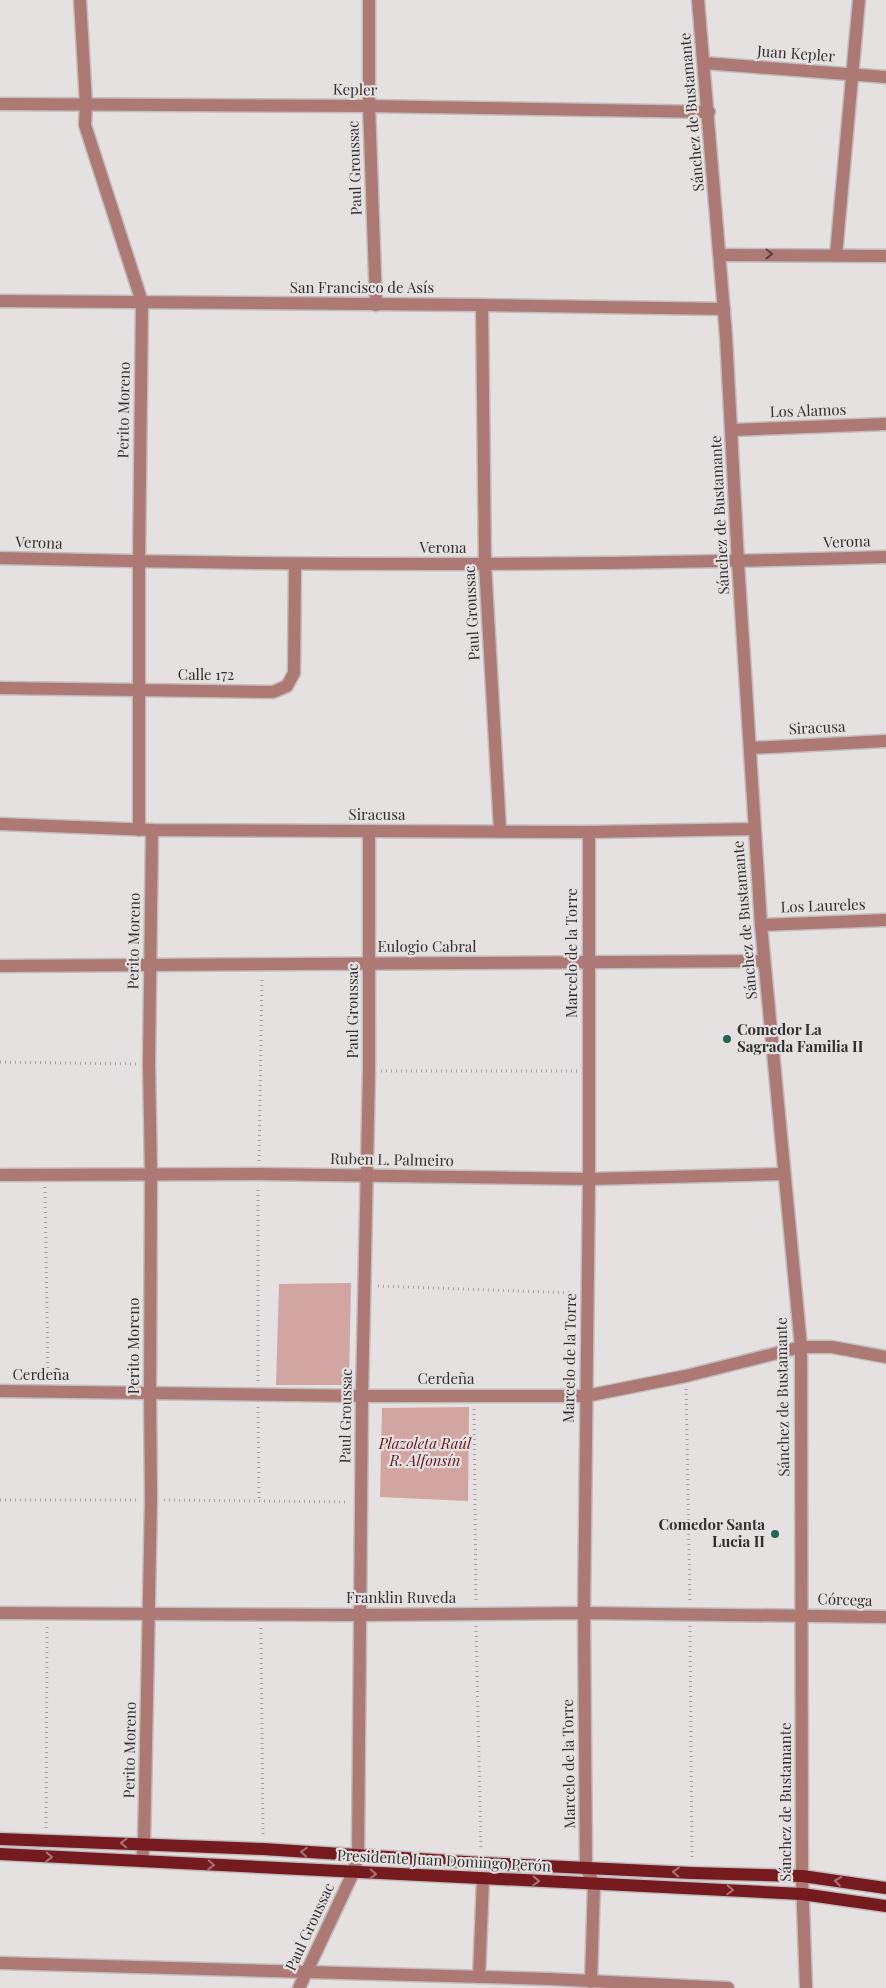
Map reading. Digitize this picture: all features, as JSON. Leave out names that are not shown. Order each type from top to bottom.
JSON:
[{"type":"main road","name":"Presidente Juan Domingo Perón","points":[[0,1839],[263,1849],[586,1868],[802,1876],[886,1888]]},
{"type":"main road","name":"Presidente Juan Domingo Perón","points":[[0,1854],[802,1894],[886,1906]]},
{"type":"street","name":"Perito Moreno","points":[[80,0],[86,104],[85,125],[142,302],[138,830]]},
{"type":"street","name":"Paul Groussac","points":[[369,0],[369,106],[376,305]]},
{"type":"street","name":"Sánchez de Bustamante","points":[[698,0],[709,112],[724,309],[761,925],[801,1346],[802,1894],[806,1988]]},
{"type":"street","points":[[836,255],[858,0]]},
{"type":"street","name":"Juan Kepler","points":[[704,63],[886,78]]},
{"type":"street","name":"Kepler","points":[[0,104],[369,106],[709,112]]},
{"type":"street","points":[[720,255],[886,256]]},
{"type":"street","name":"San Francisco de Asís","points":[[0,301],[724,309]]},
{"type":"street","name":"Paul Groussac","points":[[482,305],[485,564],[500,830]]},
{"type":"street","name":"Los Alamos","points":[[732,430],[886,424]]},
{"type":"street","name":"Verona","points":[[0,558],[295,564],[738,562],[886,558]]},
{"type":"street","name":"Calle 172","points":[[0,688],[272,692],[287,686],[294,673],[295,564]]},
{"type":"street","name":"Siracusa","points":[[751,748],[886,740]]},
{"type":"street","name":"Siracusa","points":[[0,824],[138,830],[500,830],[589,832],[754,829]]},
{"type":"street","name":"Perito Moreno","points":[[142,1861],[144,1844],[151,1500],[149,1064],[152,830]]},
{"type":"street","name":"Paul Groussac","points":[[298,1988],[308,1971],[353,1873],[358,1856],[362,1396],[368,1176],[369,831]]},
{"type":"street","name":"Marcelo de la Torre","points":[[589,832],[584,1613],[586,1868],[594,1884]]},
{"type":"street","name":"Los Laureles","points":[[761,925],[886,920]]},
{"type":"street","name":"Eulogio Cabral","points":[[0,966],[263,966],[369,963],[764,961]]},
{"type":"street","name":"Ruben L. Palmeiro","points":[[0,1175],[258,1174],[588,1179],[784,1174]]},
{"type":"street","name":"Cerdeña","points":[[0,1391],[362,1396],[586,1396],[686,1376],[801,1346],[832,1347],[886,1357]]},
{"type":"street","name":"Franklin Ruveda","points":[[0,1613],[802,1615]]},
{"type":"street","name":"Córcega","points":[[802,1615],[886,1617]]},
{"type":"street","points":[[479,1977],[483,1879]]},
{"type":"street","points":[[591,1982],[594,1884]]},
{"type":"street","points":[[0,1963],[308,1971],[728,1988]]},
{"type":"path","points":[[259,1502],[258,1174],[263,966]]},
{"type":"path","points":[[0,1062],[149,1064]]},
{"type":"path","points":[[369,1071],[588,1071]]},
{"type":"path","points":[[45,1175],[48,1391]]},
{"type":"path","points":[[364,1285],[587,1293]]},
{"type":"path","points":[[0,1500],[361,1502]]},
{"type":"path","points":[[46,1840],[47,1614]]},
{"type":"path","points":[[261,1615],[263,1849]]},
{"type":"green space","points":[[351,1283],[349,1385],[276,1385],[279,1284]]},
{"type":"green space","name":"Plazoleta Raúl R. Alfonsín","points":[[469,1407],[468,1501],[380,1497],[382,1408]]},
{"type":"place","name":"Comedor La Sagrada Familia II","points":[[727,1039]]},
{"type":"place","name":"Comedor Santa Lucia II","points":[[775,1534]]}]
